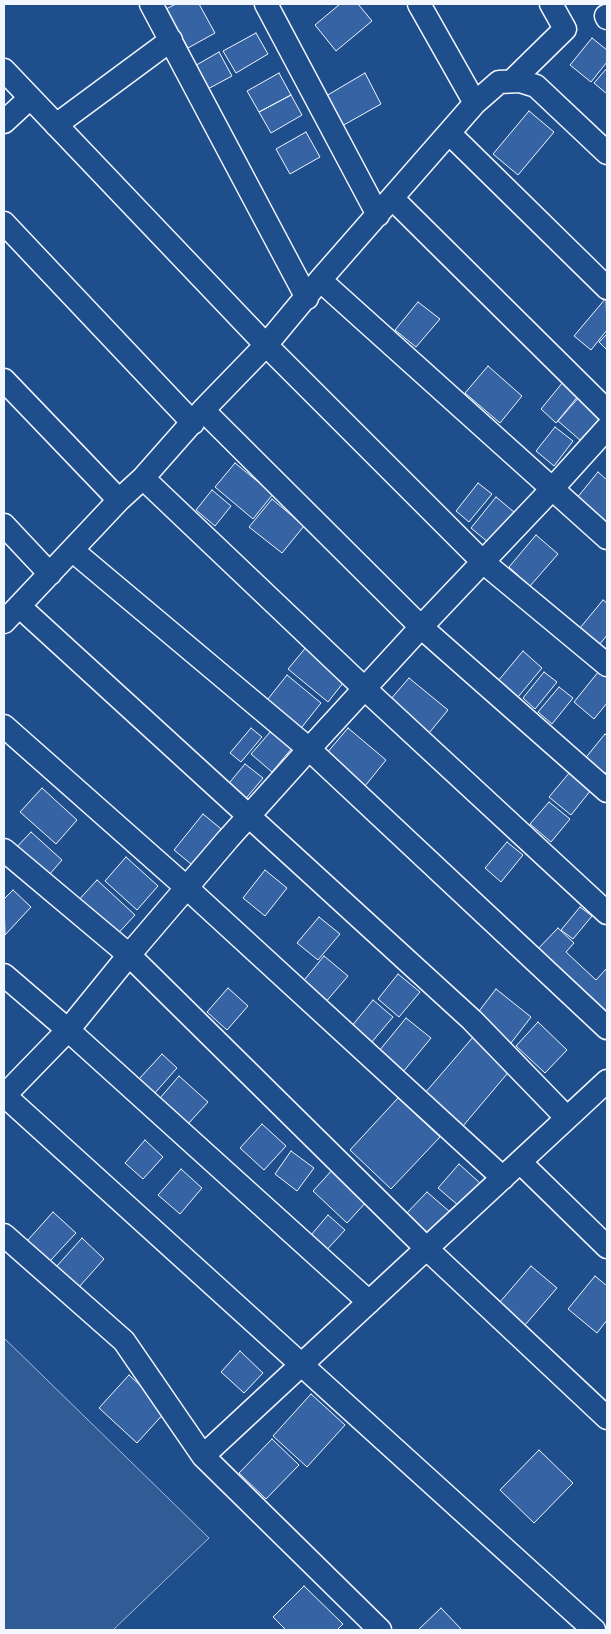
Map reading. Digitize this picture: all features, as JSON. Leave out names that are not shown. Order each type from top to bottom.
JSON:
[{"type":"street","points":[[151,4],[314,289],[607,538]]},
{"type":"street","points":[[266,4],[378,215]]},
{"type":"street","points":[[419,4],[475,103]]},
{"type":"street","points":[[512,81],[565,29],[551,4]]},
{"type":"street","points":[[56,125],[171,40]]},
{"type":"street","points":[[4,70],[266,345],[483,562],[607,665]]},
{"type":"street","points":[[568,1118],[472,1020],[248,817],[11,614],[119,500],[143,478],[266,345],[475,103],[499,82],[520,81],[536,86],[607,153]]},
{"type":"street","points":[[4,122],[30,98]]},
{"type":"street","points":[[449,133],[607,288]]},
{"type":"street","points":[[393,198],[607,411]]},
{"type":"street","points":[[4,223],[198,417],[421,627],[607,791]]},
{"type":"street","points":[[4,380],[119,500]]},
{"type":"street","points":[[594,1630],[4,1096],[68,1030],[187,888],[309,749],[421,627],[552,490],[607,428]]},
{"type":"street","points":[[143,478],[365,689],[607,913]]},
{"type":"street","points":[[4,525],[50,574]]},
{"type":"street","points":[[72,550],[309,749],[607,1028]]},
{"type":"street","points":[[4,726],[187,888],[503,1178]]},
{"type":"street","points":[[4,850],[129,956],[426,1249],[607,1418]]},
{"type":"street","points":[[4,976],[68,1030],[369,1302]]},
{"type":"street","points":[[203,1456],[607,1080]]},
{"type":"street","points":[[520,1162],[607,1247]]},
{"type":"street","points":[[4,1235],[124,1341],[203,1456],[380,1630]]},
{"type":"shaded area","points":[[4,1338],[209,1538],[113,1630],[4,1630]]},
{"type":"building","points":[[176,4],[199,4],[215,33],[188,48],[166,9]]},
{"type":"building","points":[[340,4],[358,4],[372,21],[336,51],[315,25]]},
{"type":"building","points":[[256,33],[268,54],[236,73],[223,51]]},
{"type":"building","points":[[592,38],[607,50],[607,62],[591,82],[570,65]]},
{"type":"building","points":[[219,52],[232,76],[206,90],[193,67]]},
{"type":"building","points":[[607,68],[607,94],[594,83]]},
{"type":"building","points":[[279,73],[291,95],[259,112],[247,91]]},
{"type":"building","points":[[365,73],[381,104],[342,126],[326,96]]},
{"type":"building","points":[[291,95],[302,115],[271,133],[259,112]]},
{"type":"building","points":[[529,111],[554,132],[518,175],[493,154]]},
{"type":"building","points":[[306,132],[320,157],[290,174],[276,149]]},
{"type":"building","points":[[606,298],[607,330],[591,350],[574,336]]},
{"type":"building","points":[[418,302],[440,319],[416,347],[395,330]]},
{"type":"building","points":[[607,334],[607,350],[599,342]]},
{"type":"building","points":[[488,366],[522,396],[500,423],[465,393]]},
{"type":"building","points":[[563,382],[579,395],[556,423],[541,409]]},
{"type":"building","points":[[581,395],[603,415],[580,440],[558,421]]},
{"type":"building","points":[[555,427],[573,441],[554,466],[536,451]]},
{"type":"building","points":[[235,463],[273,494],[253,519],[215,487]]},
{"type":"building","points":[[598,472],[607,480],[607,525],[576,499]]},
{"type":"building","points":[[478,483],[492,494],[469,522],[456,511]]},
{"type":"building","points":[[212,490],[231,506],[215,526],[196,510]]},
{"type":"building","points":[[496,497],[514,512],[489,543],[471,528]]},
{"type":"building","points":[[272,499],[304,526],[282,553],[249,527]]},
{"type":"building","points":[[536,535],[558,554],[530,586],[509,567]]},
{"type":"building","points":[[603,600],[607,603],[607,635],[600,644],[580,628]]},
{"type":"building","points":[[308,645],[347,678],[328,702],[288,669]]},
{"type":"building","points":[[523,651],[542,668],[518,697],[498,681]]},
{"type":"building","points":[[599,671],[607,678],[607,703],[594,719],[574,702]]},
{"type":"building","points":[[544,672],[557,682],[535,709],[523,698]]},
{"type":"building","points":[[287,675],[321,703],[298,732],[264,704]]},
{"type":"building","points":[[409,678],[448,710],[429,733],[390,700]]},
{"type":"building","points":[[559,687],[573,698],[552,724],[538,712]]},
{"type":"building","points":[[251,728],[262,737],[241,762],[230,753]]},
{"type":"building","points":[[348,728],[386,760],[365,786],[326,754]]},
{"type":"building","points":[[271,731],[292,748],[272,772],[251,754]]},
{"type":"building","points":[[605,734],[607,736],[607,771],[602,777],[583,761]]},
{"type":"building","points":[[245,764],[263,778],[243,802],[225,788]]},
{"type":"building","points":[[570,772],[591,790],[571,815],[549,797]]},
{"type":"building","points":[[42,788],[77,820],[56,844],[20,812]]},
{"type":"building","points":[[549,802],[570,819],[551,842],[530,824]]},
{"type":"building","points":[[203,814],[226,833],[197,869],[174,850]]},
{"type":"building","points":[[31,832],[62,860],[43,882],[11,853]]},
{"type":"building","points":[[507,842],[523,855],[501,882],[485,868]]},
{"type":"building","points":[[126,857],[158,886],[137,910],[105,881]]},
{"type":"building","points":[[265,870],[287,888],[265,916],[243,898]]},
{"type":"building","points":[[97,880],[135,915],[113,939],[75,904]]},
{"type":"building","points":[[13,890],[31,907],[5,935],[4,899]]},
{"type":"building","points":[[580,907],[592,916],[573,939],[561,930]]},
{"type":"building","points":[[319,917],[340,934],[318,960],[297,943]]},
{"type":"building","points":[[558,928],[574,943],[566,952],[596,980],[607,968],[607,1016],[534,953]]},
{"type":"building","points":[[324,956],[348,976],[324,1004],[300,985]]},
{"type":"building","points":[[398,974],[420,992],[399,1017],[378,999]]},
{"type":"building","points":[[228,988],[248,1006],[227,1030],[207,1012]]},
{"type":"building","points":[[496,989],[531,1017],[511,1043],[476,1015]]},
{"type":"building","points":[[373,1000],[393,1017],[371,1043],[351,1027]]},
{"type":"building","points":[[406,1018],[431,1038],[403,1072],[379,1051]]},
{"type":"building","points":[[538,1022],[567,1050],[545,1073],[516,1046]]},
{"type":"building","points":[[474,1036],[512,1068],[463,1126],[425,1093]]},
{"type":"building","points":[[162,1054],[177,1068],[154,1094],[139,1079]]},
{"type":"building","points":[[179,1076],[208,1102],[188,1124],[160,1098]]},
{"type":"building","points":[[398,1098],[440,1137],[391,1189],[350,1150]]},
{"type":"building","points":[[262,1124],[286,1146],[264,1170],[240,1148]]},
{"type":"building","points":[[145,1140],[163,1157],[143,1179],[125,1163]]},
{"type":"building","points":[[291,1151],[314,1168],[297,1191],[275,1174]]},
{"type":"building","points":[[459,1164],[480,1183],[459,1206],[438,1188]]},
{"type":"building","points":[[334,1168],[368,1200],[347,1223],[313,1191]]},
{"type":"building","points":[[181,1169],[202,1188],[180,1214],[158,1195]]},
{"type":"building","points":[[427,1192],[450,1212],[429,1236],[405,1215]]},
{"type":"building","points":[[53,1212],[76,1233],[50,1261],[27,1241]]},
{"type":"building","points":[[328,1215],[345,1230],[322,1255],[306,1241]]},
{"type":"building","points":[[82,1238],[104,1259],[79,1287],[56,1267]]},
{"type":"building","points":[[531,1266],[557,1288],[525,1325],[499,1303]]},
{"type":"building","points":[[595,1276],[607,1286],[607,1320],[597,1333],[568,1309]]},
{"type":"building","points":[[240,1351],[263,1373],[244,1393],[221,1372]]},
{"type":"building","points":[[129,1375],[167,1410],[137,1443],[99,1408]]},
{"type":"building","points":[[311,1394],[345,1425],[307,1467],[273,1436]]},
{"type":"building","points":[[272,1439],[299,1465],[266,1499],[239,1473]]},
{"type":"building","points":[[539,1450],[573,1483],[534,1523],[500,1490]]},
{"type":"building","points":[[304,1586],[343,1624],[337,1630],[286,1630],[273,1617]]},
{"type":"building","points":[[441,1608],[462,1630],[418,1630]]}]
